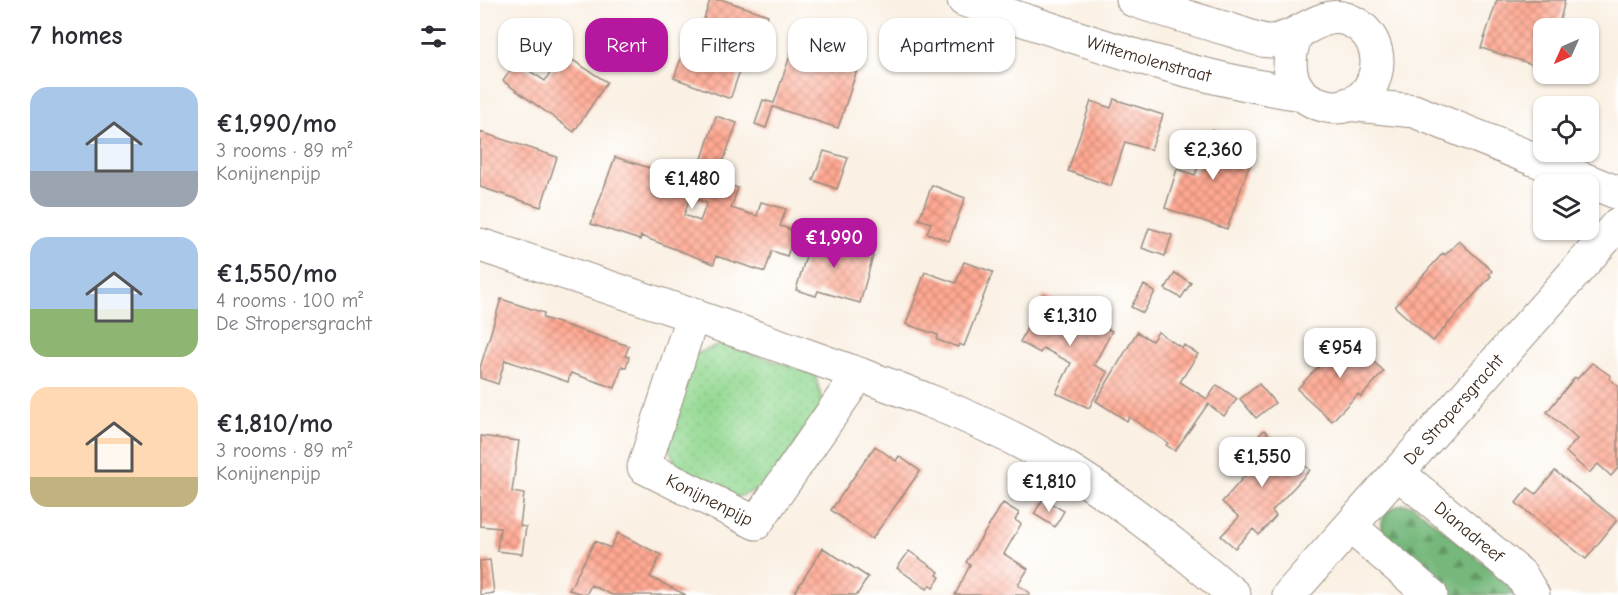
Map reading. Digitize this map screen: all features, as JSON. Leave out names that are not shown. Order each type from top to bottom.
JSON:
[{"type":"street","name":"Wittemolenstraat","points":[[964,0],[1170,67],[1245,85],[1302,94]]},
{"type":"street","points":[[1133,0],[1269,41],[1296,35],[1336,9],[1344,18],[1358,25],[1414,111]]},
{"type":"street","points":[[1348,104],[1362,97],[1372,85],[1374,50],[1363,12],[1366,0]]},
{"type":"street","points":[[1296,35],[1290,51],[1289,66],[1293,81],[1302,94],[1315,102],[1330,107],[1348,104],[1414,111],[1618,193]]},
{"type":"street","name":"De Stropersgracht","points":[[1289,595],[1618,224]]},
{"type":"street","points":[[480,245],[693,314],[859,374],[962,416],[1053,460],[1143,520],[1234,595]]},
{"type":"street","name":"Konijnenpijp","points":[[693,314],[644,467],[756,523],[859,374]]},
{"type":"street","name":"Dianadreef","points":[[1398,473],[1521,575],[1533,595]]},
{"type":"street","points":[[1351,527],[1431,595]]},
{"type":"green space","points":[[722,344],[815,374],[823,404],[766,487],[735,498],[678,471],[666,440],[693,355]]},
{"type":"green space","points":[[1403,504],[1413,505],[1505,581],[1515,595],[1452,595],[1383,535],[1382,524],[1385,515],[1392,508]]},
{"type":"building","points":[[710,0],[723,0],[768,15],[767,18],[704,18]]},
{"type":"building","points":[[1497,0],[1565,0],[1560,18],[1533,18],[1533,65],[1481,48]]},
{"type":"building","points":[[573,60],[585,68],[585,72],[591,72],[607,82],[574,132],[503,81],[509,72],[531,72],[545,81],[551,72],[573,72]]},
{"type":"building","points":[[680,61],[680,72],[739,72],[731,97],[728,98],[674,78]]},
{"type":"building","points":[[788,62],[788,72],[856,72],[838,128],[773,107],[766,128],[755,124],[763,100],[774,103]]},
{"type":"building","points":[[1114,99],[1163,115],[1151,150],[1125,142],[1111,186],[1068,171],[1091,101],[1111,108]]},
{"type":"building","points":[[716,116],[737,123],[716,181],[738,188],[731,208],[757,216],[761,202],[786,209],[780,226],[796,231],[787,256],[772,251],[765,272],[716,256],[714,264],[641,236],[640,240],[591,224],[615,157],[678,177],[678,174],[695,180]],"holes":[[[690,197],[707,203],[700,221],[684,215]]]},
{"type":"building","points":[[1212,130],[1256,146],[1227,229],[1165,208],[1177,169],[1195,175]]},
{"type":"building","points":[[480,132],[557,157],[541,207],[480,187]]},
{"type":"building","points":[[824,151],[848,158],[837,189],[813,180]]},
{"type":"building","points":[[932,185],[965,198],[949,241],[927,233],[931,223],[919,219]]},
{"type":"building","points":[[1149,228],[1172,235],[1165,256],[1142,248]]},
{"type":"building","points":[[814,229],[844,239],[841,246],[873,256],[860,303],[818,291],[816,296],[796,290]]},
{"type":"building","points":[[1459,241],[1492,271],[1489,274],[1491,276],[1433,341],[1395,307],[1443,253],[1445,255]]},
{"type":"building","points":[[964,262],[993,272],[964,346],[959,344],[958,347],[937,340],[938,335],[906,324],[925,272],[956,283]]},
{"type":"building","points":[[1175,273],[1191,283],[1181,298],[1165,289]]},
{"type":"building","points":[[1144,285],[1155,292],[1143,313],[1131,307]]},
{"type":"building","points":[[1044,295],[1112,331],[1094,365],[1108,372],[1089,408],[1056,393],[1071,363],[1043,348],[1040,353],[1020,342]]},
{"type":"building","points":[[501,299],[544,313],[543,318],[629,346],[625,356],[629,357],[626,368],[622,366],[615,388],[571,373],[568,382],[505,360],[498,384],[480,378],[480,368]]},
{"type":"building","points":[[1137,332],[1152,341],[1158,332],[1182,348],[1184,345],[1198,354],[1180,382],[1207,399],[1217,385],[1237,399],[1224,416],[1208,404],[1175,451],[1166,445],[1168,443],[1129,417],[1127,421],[1096,401]]},
{"type":"building","points":[[1346,338],[1384,371],[1361,397],[1358,394],[1332,421],[1297,389]]},
{"type":"building","points":[[1592,363],[1611,376],[1609,378],[1618,386],[1618,468],[1611,476],[1598,464],[1589,473],[1566,452],[1577,439],[1547,412],[1575,377],[1577,379]]},
{"type":"building","points":[[1259,384],[1275,403],[1256,418],[1240,399]]},
{"type":"building","points":[[1264,430],[1310,470],[1272,511],[1276,516],[1259,535],[1253,529],[1235,548],[1221,536],[1239,517],[1222,502],[1257,462],[1245,450]]},
{"type":"building","points":[[481,436],[519,441],[512,492],[524,494],[520,526],[526,527],[522,554],[497,551],[500,528],[480,526]]},
{"type":"building","points":[[875,446],[896,461],[899,456],[920,471],[872,539],[831,510]]},
{"type":"building","points":[[1555,471],[1617,520],[1586,559],[1516,503],[1528,488],[1536,494]]},
{"type":"building","points":[[1043,499],[1064,511],[1055,527],[1034,514]]},
{"type":"building","points":[[1003,503],[1019,513],[1015,520],[1021,524],[1004,554],[1028,569],[1018,585],[1030,593],[1028,595],[955,595],[970,565],[966,562]]},
{"type":"building","points":[[618,533],[661,555],[650,577],[686,595],[612,595],[591,585],[586,595],[569,590],[595,541],[610,548]]},
{"type":"building","points":[[823,548],[868,577],[857,595],[793,595]]},
{"type":"building","points":[[909,551],[939,572],[937,575],[940,577],[933,588],[930,585],[927,589],[897,568]]},
{"type":"building","points":[[490,560],[494,593],[480,595],[480,561]]}]
